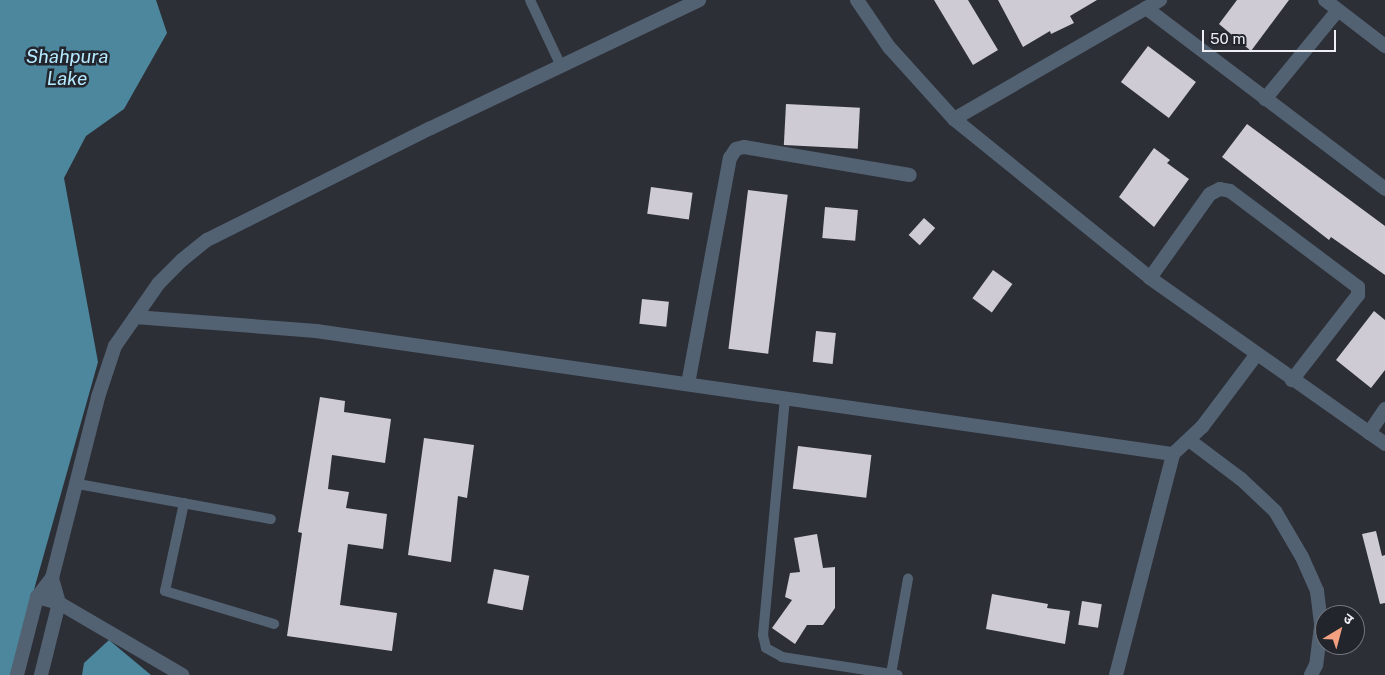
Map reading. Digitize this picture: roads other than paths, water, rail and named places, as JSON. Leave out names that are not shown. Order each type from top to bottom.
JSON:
[{"type":"street","points":[[17,675],[37,597],[52,578],[78,484],[98,397],[112,355],[135,317],[159,283],[206,240],[699,0]]},
{"type":"street","points":[[858,0],[888,48],[954,119],[1150,278],[1385,444]]},
{"type":"street","points":[[954,119],[1160,0]]},
{"type":"street","points":[[1325,0],[1385,46]]},
{"type":"street","points":[[1146,8],[1385,189]]},
{"type":"street","points":[[1265,99],[1338,10]]},
{"type":"street","points":[[688,384],[730,158],[736,149],[744,147],[910,175]]},
{"type":"street","points":[[1150,278],[1210,194],[1220,189],[1230,191],[1358,288],[1358,295],[1292,380]]},
{"type":"street","points":[[135,317],[316,331],[1173,454]]},
{"type":"street","points":[[1116,675],[1173,454],[1189,440],[1257,354]]},
{"type":"street","points":[[1369,433],[1385,410]]},
{"type":"street","points":[[1189,440],[1241,479],[1275,511],[1302,557],[1317,591],[1321,626],[1316,665],[1311,675]]},
{"type":"street","points":[[41,675],[59,603],[52,578]]},
{"type":"street","points":[[37,597],[59,603],[182,675]]},
{"type":"lane","points":[[530,0],[561,66]]},
{"type":"lane","points":[[785,398],[763,635],[766,648],[782,657],[894,675],[908,579]]},
{"type":"lane","points":[[78,484],[271,519]]},
{"type":"lane","points":[[184,503],[165,590],[274,624]]},
{"type":"water","name":"Shahpura Lake","points":[[0,0],[156,0],[167,33],[124,109],[86,136],[64,178],[98,362],[10,675],[0,675]]},
{"type":"water","points":[[109,640],[151,675],[82,675],[84,663]]}]
